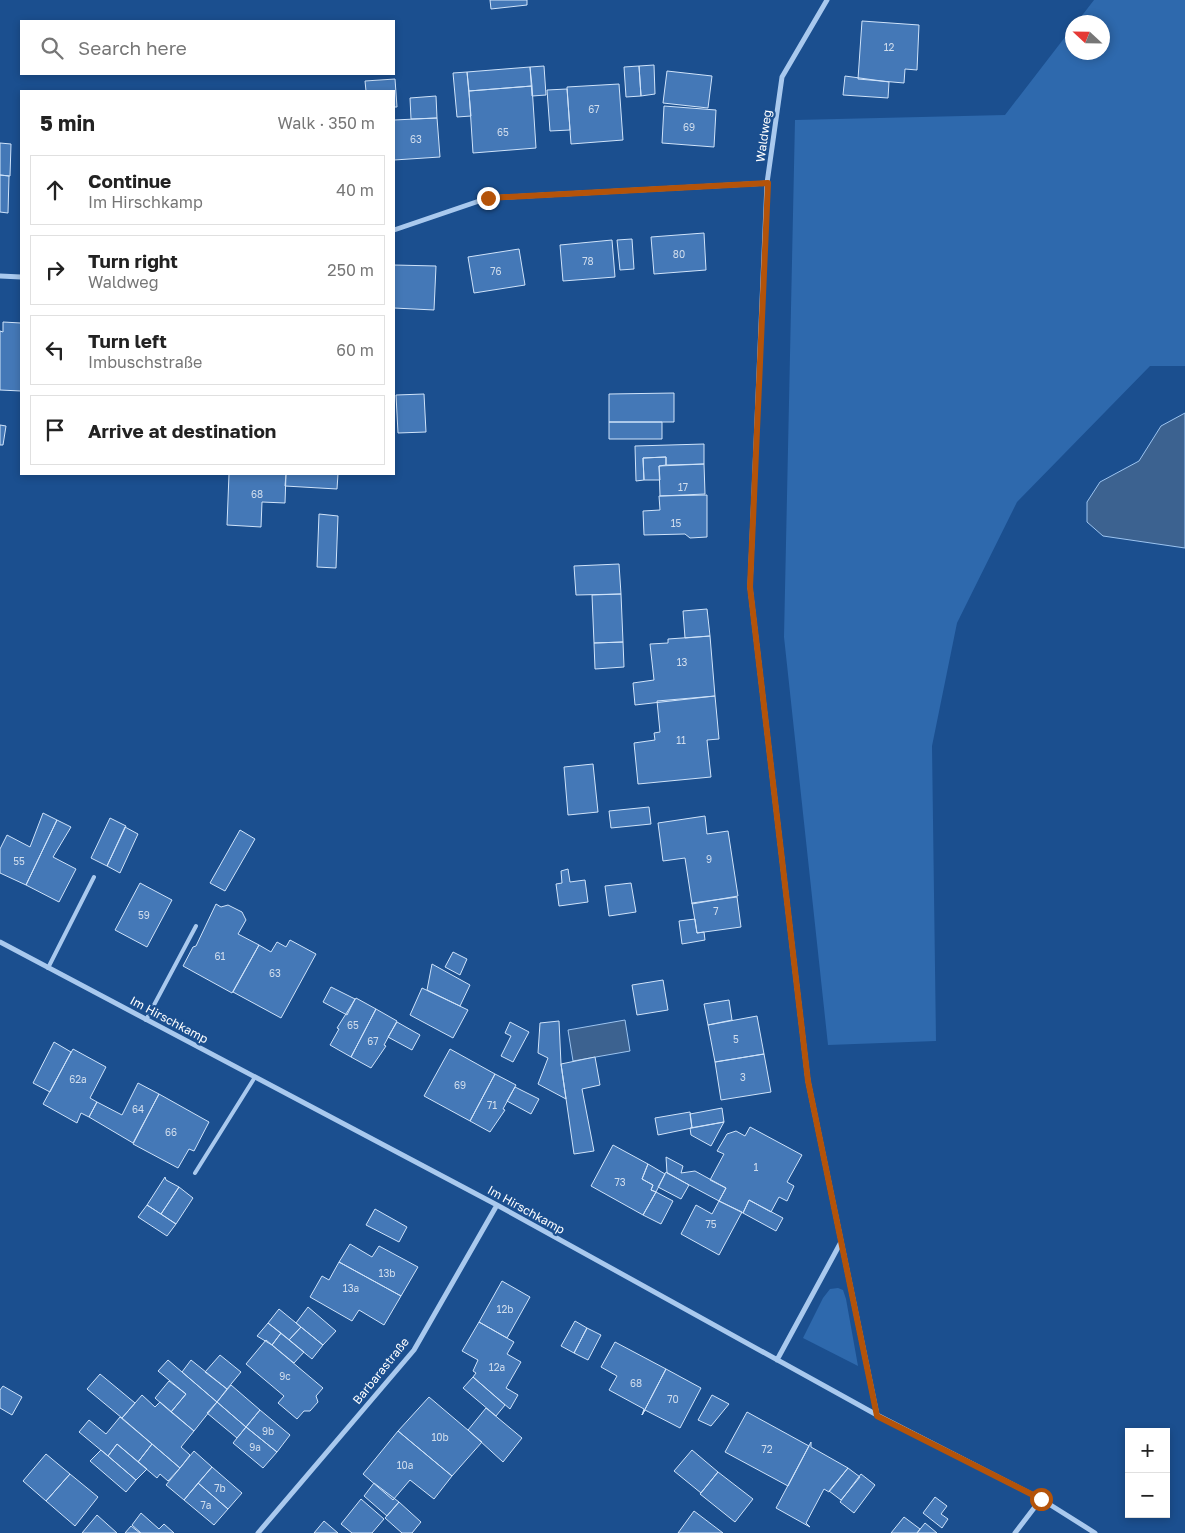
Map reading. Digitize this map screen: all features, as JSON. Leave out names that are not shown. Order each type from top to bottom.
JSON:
[{"type":"street","name":"Waldweg","points":[[827,0],[782,76],[768,183],[750,587],[808,1081],[877,1416]]},
{"type":"street","points":[[395,230],[488,198],[768,183]]},
{"type":"street","points":[[0,276],[20,277]]},
{"type":"street","name":"Im Hirschkamp","points":[[0,942],[497,1205],[877,1416],[1041,1499],[1095,1533]]},
{"type":"street","name":"Barbarastraße","points":[[258,1533],[414,1350],[497,1205]]},
{"type":"street","points":[[777,1360],[841,1241]]},
{"type":"street","points":[[1015,1533],[1041,1499]]},
{"type":"lane","points":[[48,968],[94,877]]},
{"type":"lane","points":[[146,1020],[196,926]]},
{"type":"lane","points":[[195,1173],[255,1077]]},
{"type":"shaded area","points":[[1094,0],[1185,0],[1185,366],[1150,366],[1017,502],[957,623],[932,746],[936,1041],[828,1045],[784,637],[795,120],[1005,115],[1065,37],[1065,60],[1110,60],[1110,15],[1082,15]]},
{"type":"shaded area","points":[[1185,413],[1185,548],[1103,536],[1087,522],[1087,502],[1100,482],[1139,461],[1161,426]]},
{"type":"shaded area","points":[[625,1020],[630,1051],[573,1061],[568,1030]]},
{"type":"shaded area","points":[[838,1288],[843,1290],[846,1299],[858,1366],[803,1338],[823,1298],[830,1289]]},
{"type":"building","points":[[490,0],[527,0],[527,5],[491,9]]},
{"type":"building","points":[[862,21],[919,25],[917,70],[905,69],[904,83],[858,79]]},
{"type":"building","points":[[654,65],[655,94],[641,96],[639,66]]},
{"type":"building","points":[[544,66],[546,95],[532,96],[530,67]]},
{"type":"building","points":[[639,66],[641,96],[626,97],[624,67]]},
{"type":"building","points":[[530,67],[532,86],[469,91],[467,72]]},
{"type":"building","points":[[667,71],[712,76],[708,108],[663,103]]},
{"type":"building","points":[[467,72],[471,116],[457,117],[453,73]]},
{"type":"building","points":[[845,76],[889,82],[888,98],[843,95]]},
{"type":"building","points":[[395,79],[397,107],[395,107],[395,90],[366,90],[365,81]]},
{"type":"building","points":[[619,84],[623,140],[571,144],[567,87]]},
{"type":"building","points":[[532,86],[536,148],[473,153],[469,91]]},
{"type":"building","points":[[567,89],[570,130],[550,131],[547,90]]},
{"type":"building","points":[[436,96],[437,118],[411,119],[410,98]]},
{"type":"building","points":[[664,106],[716,110],[714,147],[662,143]]},
{"type":"building","points":[[437,118],[440,157],[395,160],[395,120]]},
{"type":"building","points":[[0,143],[11,144],[10,176],[0,175]]},
{"type":"building","points":[[0,175],[9,176],[8,213],[0,212]]},
{"type":"building","points":[[704,233],[706,270],[654,274],[651,237]]},
{"type":"building","points":[[632,239],[634,269],[620,270],[617,240]]},
{"type":"building","points":[[612,240],[615,277],[563,281],[560,245]]},
{"type":"building","points":[[519,249],[525,285],[474,293],[468,257]]},
{"type":"building","points":[[395,265],[436,266],[434,310],[395,308]]},
{"type":"building","points":[[3,322],[20,323],[20,391],[0,390],[0,331],[3,332]]},
{"type":"building","points":[[674,393],[674,422],[609,422],[609,394]]},
{"type":"building","points":[[424,394],[426,432],[398,433],[396,395]]},
{"type":"building","points":[[609,422],[662,422],[662,439],[609,439]]},
{"type":"building","points":[[0,425],[6,426],[3,445],[0,445]]},
{"type":"building","points":[[704,444],[704,464],[666,465],[666,457],[643,458],[644,480],[636,481],[635,446]]},
{"type":"building","points":[[666,457],[666,465],[659,466],[660,480],[644,480],[643,458]]},
{"type":"building","points":[[704,464],[705,494],[660,496],[659,466]]},
{"type":"building","points":[[229,475],[286,475],[285,503],[262,502],[261,527],[227,525]]},
{"type":"building","points":[[286,475],[338,475],[337,489],[285,486]]},
{"type":"building","points":[[707,495],[707,537],[690,538],[685,534],[644,535],[643,511],[660,510],[659,496]]},
{"type":"building","points":[[319,514],[338,516],[336,568],[317,567]]},
{"type":"building","points":[[619,564],[621,594],[576,595],[574,566]]},
{"type":"building","points":[[621,594],[623,642],[594,643],[592,595]]},
{"type":"building","points":[[707,609],[710,636],[685,638],[683,611]]},
{"type":"building","points":[[710,636],[715,696],[635,705],[633,683],[654,680],[650,644],[668,643],[668,639]]},
{"type":"building","points":[[623,642],[624,667],[595,669],[594,643]]},
{"type":"building","points":[[715,696],[719,739],[707,740],[711,777],[638,784],[634,743],[655,740],[654,733],[660,732],[657,701]]},
{"type":"building","points":[[593,764],[598,812],[568,815],[564,767]]},
{"type":"building","points":[[649,807],[651,824],[611,828],[609,811]]},
{"type":"building","points":[[43,813],[57,820],[26,885],[0,873],[0,849],[7,835],[30,847]]},
{"type":"building","points":[[705,816],[707,834],[728,831],[738,896],[692,904],[685,858],[663,861],[658,823]]},
{"type":"building","points":[[110,818],[126,826],[107,866],[91,858]]},
{"type":"building","points":[[57,820],[71,827],[53,857],[76,869],[59,902],[26,885]]},
{"type":"building","points":[[125,827],[138,834],[120,873],[107,866]]},
{"type":"building","points":[[240,830],[255,839],[225,891],[210,883]]},
{"type":"building","points":[[568,869],[570,882],[585,880],[588,902],[559,906],[556,884],[562,883],[561,871]]},
{"type":"building","points":[[140,883],[172,900],[147,947],[115,930]]},
{"type":"building","points":[[631,883],[636,912],[609,916],[605,886]]},
{"type":"building","points":[[737,897],[741,927],[697,933],[692,903]]},
{"type":"building","points":[[216,904],[221,907],[228,905],[242,912],[246,920],[238,934],[259,945],[232,993],[183,966],[193,947],[196,946]]},
{"type":"building","points":[[695,919],[697,933],[704,932],[705,940],[682,944],[679,921]]},
{"type":"building","points":[[290,940],[316,954],[281,1018],[233,992],[259,945],[271,952],[277,942],[286,947]]},
{"type":"building","points":[[453,952],[467,959],[460,975],[445,967]]},
{"type":"building","points":[[432,964],[470,985],[460,1006],[427,990]]},
{"type":"building","points":[[663,980],[668,1010],[637,1015],[632,985]]},
{"type":"building","points":[[331,987],[355,999],[347,1015],[323,1002]]},
{"type":"building","points":[[422,988],[468,1010],[453,1038],[410,1015]]},
{"type":"building","points":[[356,998],[376,1009],[351,1057],[330,1045],[339,1029],[337,1028]]},
{"type":"building","points":[[729,1000],[732,1020],[708,1025],[704,1004]]},
{"type":"building","points":[[376,1009],[397,1021],[384,1045],[386,1046],[371,1068],[351,1057]]},
{"type":"building","points":[[757,1016],[764,1054],[715,1062],[708,1025]]},
{"type":"building","points":[[559,1021],[561,1064],[566,1099],[538,1084],[548,1058],[538,1053],[540,1023]]},
{"type":"building","points":[[397,1022],[420,1035],[412,1050],[388,1037]]},
{"type":"building","points":[[510,1022],[529,1032],[513,1062],[501,1056],[511,1036],[505,1033]]},
{"type":"building","points":[[54,1042],[71,1052],[50,1092],[33,1083]]},
{"type":"building","points":[[73,1049],[106,1067],[90,1098],[97,1102],[89,1117],[81,1113],[77,1123],[43,1104]]},
{"type":"building","points":[[450,1049],[495,1074],[470,1121],[424,1096]]},
{"type":"building","points":[[764,1054],[771,1092],[721,1100],[715,1062]]},
{"type":"building","points":[[595,1057],[600,1085],[582,1089],[594,1151],[574,1154],[561,1064]]},
{"type":"building","points":[[495,1074],[516,1085],[503,1109],[505,1110],[490,1132],[470,1121]]},
{"type":"building","points":[[138,1083],[159,1094],[133,1143],[89,1117],[97,1102],[122,1115]]},
{"type":"building","points":[[515,1087],[539,1099],[531,1114],[507,1101]]},
{"type":"building","points":[[159,1094],[209,1122],[194,1151],[189,1149],[178,1168],[133,1144]]},
{"type":"building","points":[[722,1108],[724,1122],[692,1128],[690,1114]]},
{"type":"building","points":[[690,1112],[692,1128],[658,1135],[655,1118]]},
{"type":"building","points":[[724,1122],[711,1146],[691,1135],[690,1128]]},
{"type":"building","points":[[750,1127],[802,1155],[787,1182],[794,1186],[787,1201],[779,1197],[771,1212],[749,1200],[743,1213],[719,1201],[726,1188],[710,1180],[724,1154],[717,1151],[727,1134],[736,1131],[745,1136]]},
{"type":"building","points":[[613,1145],[648,1164],[642,1179],[653,1185],[651,1190],[656,1192],[643,1215],[591,1186]]},
{"type":"building","points":[[666,1157],[683,1166],[681,1173],[695,1171],[726,1188],[719,1201],[667,1173]]},
{"type":"building","points":[[648,1164],[665,1174],[656,1192],[651,1190],[653,1185],[642,1179]]},
{"type":"building","points":[[666,1172],[689,1185],[681,1199],[658,1187]]},
{"type":"building","points":[[165,1177],[166,1180],[179,1187],[161,1214],[147,1205]]},
{"type":"building","points":[[179,1187],[193,1198],[176,1224],[161,1214]]},
{"type":"building","points":[[656,1192],[673,1201],[661,1224],[643,1215]]},
{"type":"building","points":[[749,1200],[783,1218],[776,1231],[743,1213]]},
{"type":"building","points":[[719,1201],[742,1212],[719,1255],[681,1234],[696,1205],[712,1214]]},
{"type":"building","points":[[147,1205],[176,1224],[167,1236],[138,1217]]},
{"type":"building","points":[[375,1209],[407,1227],[399,1242],[366,1225]]},
{"type":"building","points":[[350,1244],[372,1257],[379,1246],[418,1267],[401,1296],[339,1262]]},
{"type":"building","points":[[339,1262],[401,1296],[384,1325],[359,1310],[352,1321],[310,1297],[322,1276],[329,1280]]},
{"type":"building","points":[[502,1281],[530,1297],[507,1338],[479,1322]]},
{"type":"building","points":[[308,1307],[336,1331],[323,1345],[296,1323]]},
{"type":"building","points":[[279,1309],[301,1327],[289,1340],[268,1323]]},
{"type":"building","points":[[575,1321],[587,1328],[574,1353],[561,1346]]},
{"type":"building","points":[[479,1322],[514,1342],[507,1354],[521,1362],[506,1388],[518,1395],[510,1409],[473,1377],[476,1373],[473,1371],[478,1360],[462,1351]]},
{"type":"building","points":[[268,1323],[281,1333],[272,1345],[257,1336]]},
{"type":"building","points":[[301,1327],[323,1345],[312,1359],[289,1340]]},
{"type":"building","points":[[587,1328],[601,1335],[588,1360],[574,1353]]},
{"type":"building","points":[[281,1333],[304,1352],[294,1363],[272,1345]]},
{"type":"building","points":[[266,1340],[323,1388],[316,1396],[318,1402],[310,1411],[304,1411],[297,1419],[278,1403],[284,1396],[246,1364]]},
{"type":"building","points":[[615,1342],[666,1369],[642,1415],[644,1409],[609,1390],[617,1376],[601,1367]]},
{"type":"building","points":[[220,1355],[241,1372],[227,1389],[205,1372]]},
{"type":"building","points":[[168,1360],[217,1402],[194,1431],[171,1412],[186,1394],[158,1371]]},
{"type":"building","points":[[191,1360],[227,1389],[217,1402],[182,1372]]},
{"type":"building","points":[[666,1369],[701,1388],[680,1428],[645,1410],[642,1415]]},
{"type":"building","points":[[100,1374],[135,1403],[122,1418],[87,1389]]},
{"type":"building","points":[[473,1377],[505,1405],[496,1416],[463,1388]]},
{"type":"building","points":[[169,1381],[186,1394],[171,1412],[155,1398]]},
{"type":"building","points":[[231,1385],[260,1410],[246,1427],[217,1402]]},
{"type":"building","points":[[3,1386],[22,1397],[12,1415],[0,1408],[0,1390]]},
{"type":"building","points":[[142,1395],[155,1407],[160,1402],[194,1431],[181,1447],[190,1455],[180,1468],[122,1418]]},
{"type":"building","points":[[712,1395],[729,1404],[711,1426],[698,1420]]},
{"type":"building","points":[[429,1397],[482,1442],[452,1476],[398,1431]]},
{"type":"building","points":[[217,1402],[246,1427],[237,1438],[207,1413]]},
{"type":"building","points":[[486,1408],[522,1438],[503,1462],[468,1430]]},
{"type":"building","points":[[260,1410],[290,1435],[277,1452],[246,1427]]},
{"type":"building","points":[[747,1412],[809,1446],[788,1486],[725,1452]]},
{"type":"building","points":[[120,1417],[152,1444],[138,1462],[117,1444],[108,1456],[79,1432],[89,1420],[106,1434]]},
{"type":"building","points":[[246,1427],[277,1452],[263,1468],[233,1443]]},
{"type":"building","points":[[398,1431],[452,1476],[434,1499],[410,1480],[393,1500],[363,1474]]},
{"type":"building","points":[[811,1442],[811,1447],[848,1468],[829,1492],[824,1489],[806,1523],[810,1527],[776,1508]]},
{"type":"building","points":[[117,1444],[147,1469],[136,1480],[108,1456]]},
{"type":"building","points":[[152,1444],[180,1468],[168,1481],[160,1474],[157,1478],[138,1462]]},
{"type":"building","points":[[101,1450],[136,1480],[126,1492],[90,1461]]},
{"type":"building","points":[[692,1450],[718,1472],[701,1493],[674,1471]]},
{"type":"building","points":[[194,1451],[212,1467],[184,1500],[166,1485]]},
{"type":"building","points":[[46,1454],[70,1474],[46,1501],[23,1481]]},
{"type":"building","points":[[212,1467],[242,1493],[228,1509],[198,1483]]},
{"type":"building","points":[[848,1468],[860,1477],[841,1500],[829,1491]]},
{"type":"building","points":[[718,1472],[753,1499],[735,1522],[700,1494]]},
{"type":"building","points":[[70,1474],[98,1497],[75,1526],[46,1501]]},
{"type":"building","points":[[861,1474],[875,1485],[854,1513],[840,1502]]},
{"type":"building","points":[[198,1483],[228,1509],[214,1525],[184,1500]]},
{"type":"building","points":[[374,1483],[399,1502],[387,1516],[364,1496]]},
{"type":"building","points":[[935,1497],[947,1506],[941,1514],[948,1519],[942,1528],[923,1513]]},
{"type":"building","points":[[361,1499],[384,1519],[372,1533],[352,1533],[341,1524]]},
{"type":"building","points":[[399,1502],[421,1522],[412,1533],[402,1533],[385,1518]]},
{"type":"building","points":[[694,1511],[723,1533],[678,1533]]},
{"type":"building","points":[[141,1513],[159,1529],[164,1524],[174,1533],[141,1533],[132,1525]]},
{"type":"building","points":[[97,1515],[117,1533],[82,1533]]},
{"type":"building","points":[[904,1517],[920,1529],[917,1533],[891,1533]]},
{"type":"building","points":[[324,1521],[338,1533],[314,1533]]},
{"type":"building","points":[[925,1523],[937,1533],[917,1533]]},
{"type":"building","points":[[131,1526],[140,1533],[125,1533]]},
{"type":"route","points":[[488,198],[768,183],[750,587],[808,1081],[877,1416],[1041,1499]]}]
